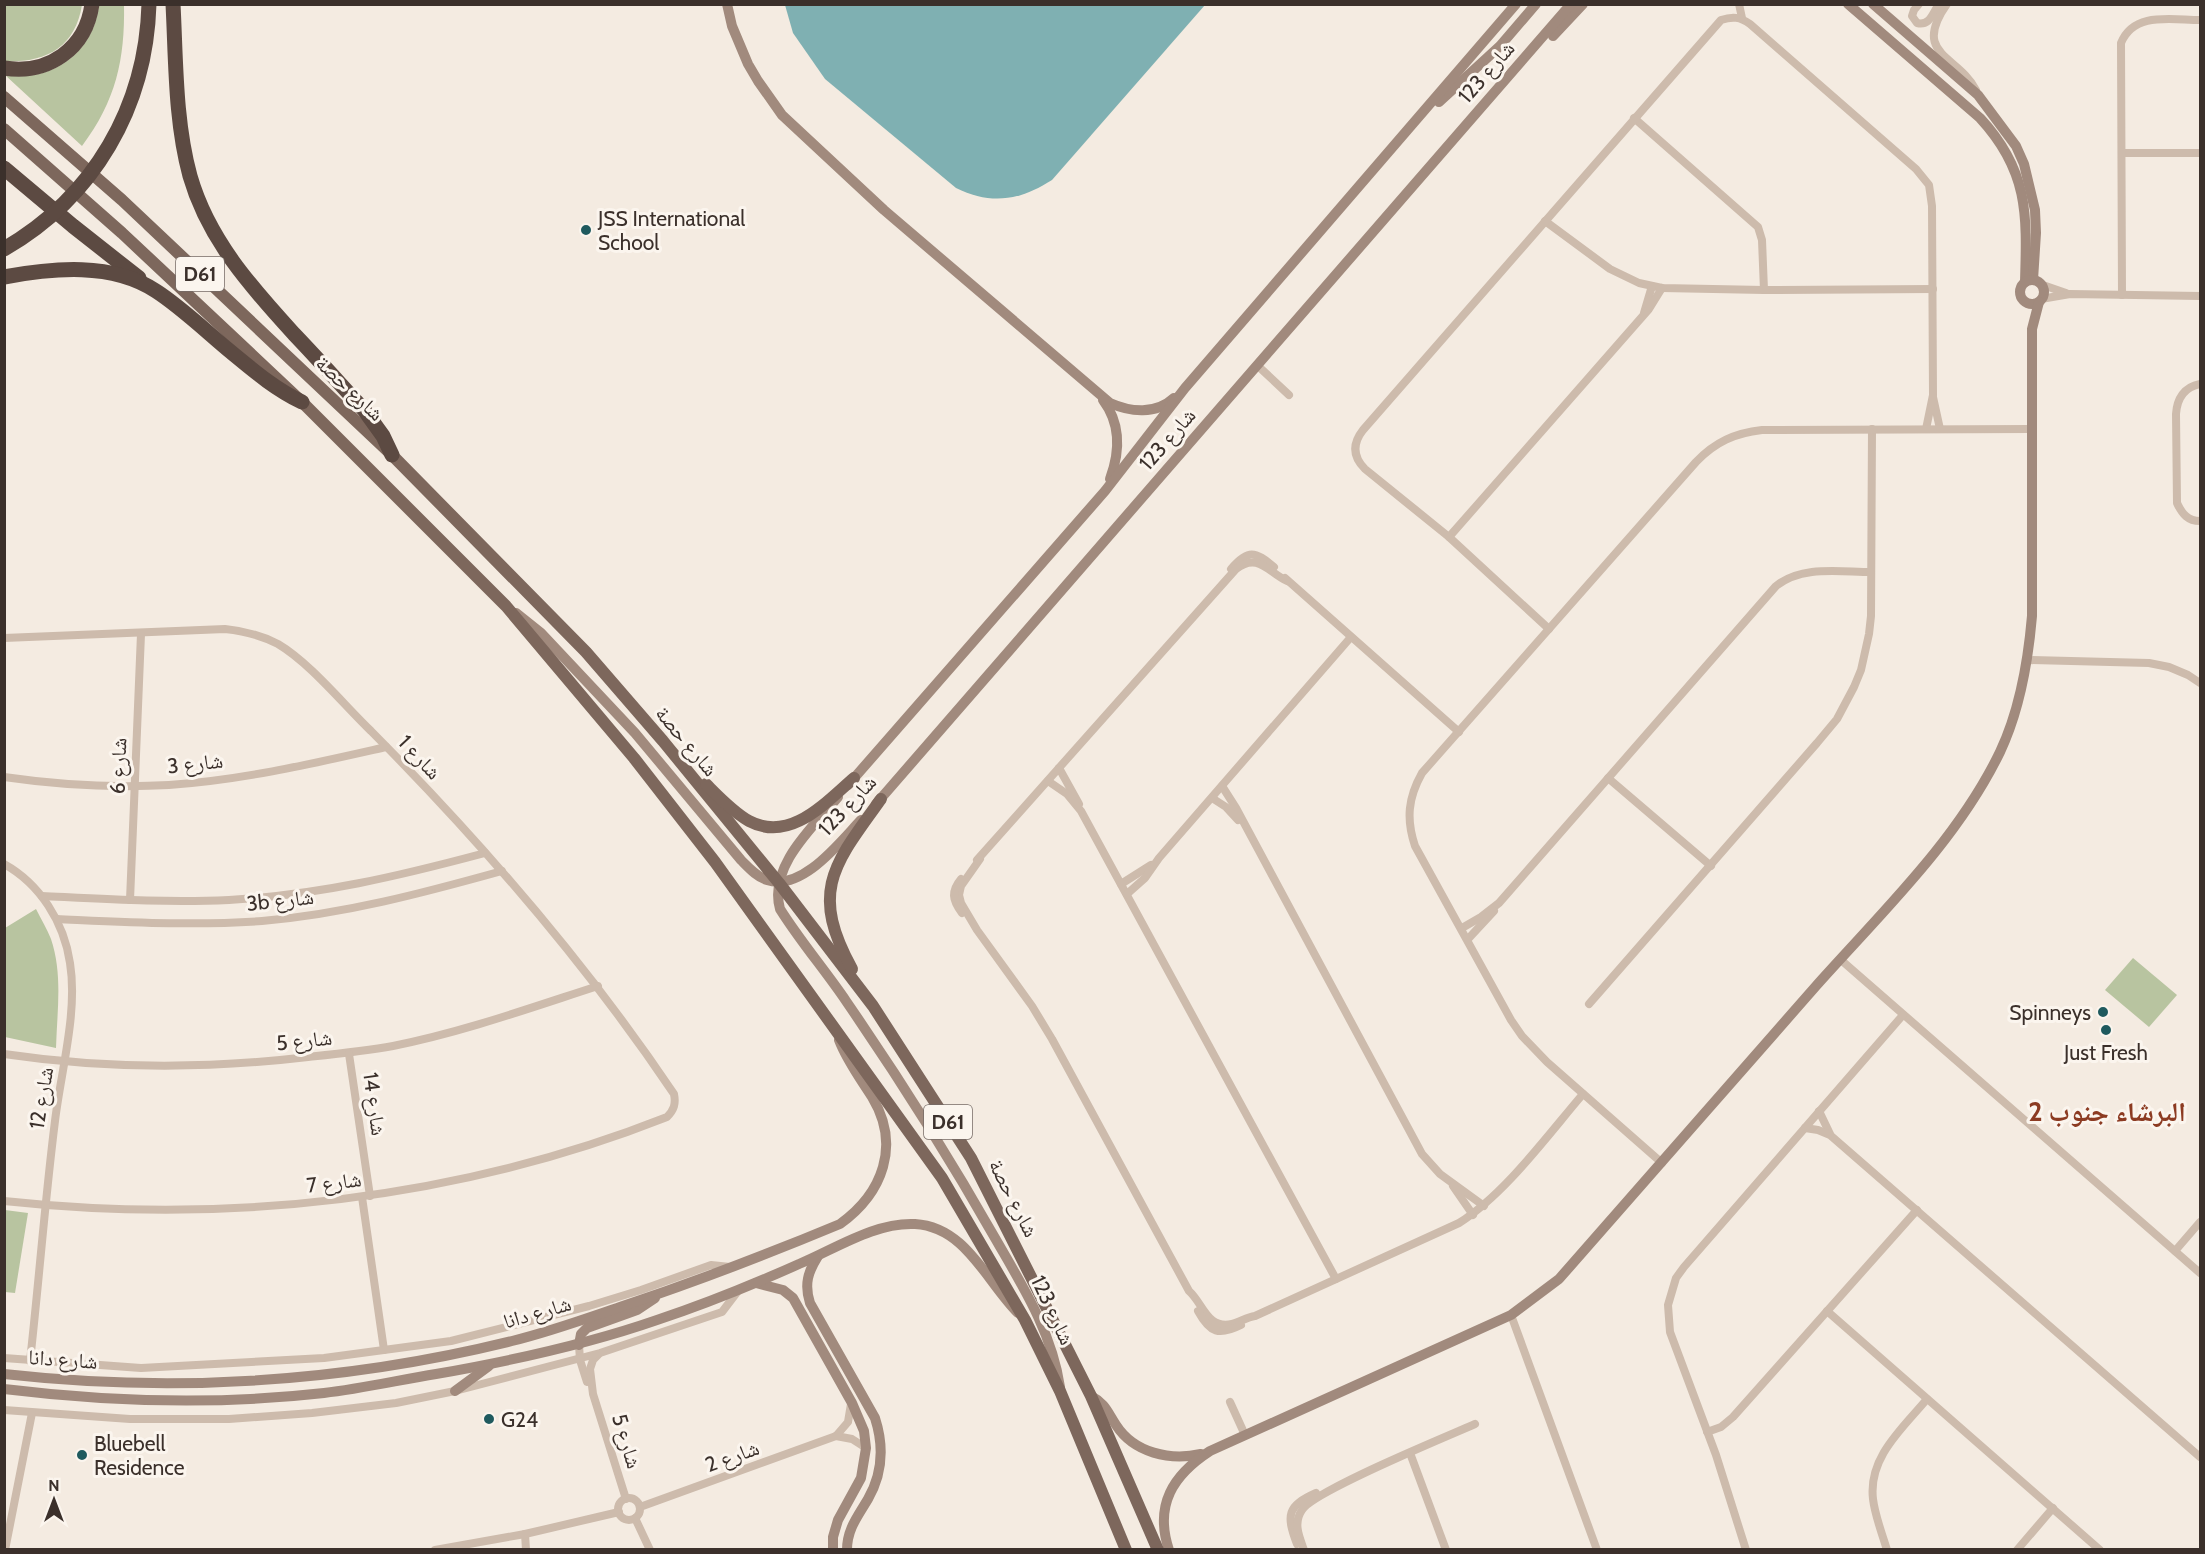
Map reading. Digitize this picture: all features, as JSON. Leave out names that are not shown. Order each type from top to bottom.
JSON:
[{"type":"highway","points":[[4,68],[18,70],[35,68],[63,56],[83,34],[92,4]]},
{"type":"highway","points":[[4,249],[48,217],[75,192],[117,134],[134,93],[146,49],[149,4]]},
{"type":"highway","points":[[173,4],[182,137],[191,177],[206,216],[237,269],[365,411],[393,455]]},
{"type":"highway","points":[[4,168],[258,376],[302,402]]},
{"type":"highway","points":[[4,278],[52,270],[94,270],[130,279],[156,291]]},
{"type":"main road","name":"شارع حصة","points":[[4,97],[122,201],[393,455],[586,652],[663,741],[779,883],[873,1006],[971,1158],[1091,1396],[1158,1550]]},
{"type":"main road","name":"شارع حصة","points":[[4,129],[122,233],[302,402],[506,606],[634,758],[700,843],[942,1178],[1025,1320],[1060,1390],[1126,1550]]},
{"type":"main road","points":[[663,741],[731,808],[758,825],[786,826],[805,819],[854,778]]},
{"type":"main road","points":[[873,1006],[834,933],[830,909],[831,885],[838,862],[880,799]]},
{"type":"street","points":[[727,4],[732,26],[748,64],[782,115],[884,210],[1101,397],[1129,410],[1150,410],[1170,402],[1185,388]]},
{"type":"street","name":"شارع 123","points":[[1060,1390],[1055,1361],[1046,1333],[1014,1272],[961,1178],[846,1001],[780,909],[777,901],[779,883],[790,857],[854,778],[1105,491],[1185,388],[1516,4]]},
{"type":"street","points":[[1410,126],[1429,112],[1500,45],[1536,4]]},
{"type":"street","name":"شارع 123","points":[[779,883],[809,871],[818,864],[880,799],[1571,4]]},
{"type":"street","points":[[1501,85],[1535,55],[1583,4]]},
{"type":"street","points":[[1739,4],[1742,18]]},
{"type":"street","points":[[1169,1550],[1164,1527],[1164,1513],[1172,1487],[1188,1466],[1210,1451],[1510,1315],[1559,1279],[1929,858],[1980,789],[2003,745],[2022,690],[2028,660],[2032,616],[2032,329],[2043,291],[2033,282],[2025,204],[2011,163],[1994,133],[1980,118],[1848,4]]},
{"type":"street","points":[[1873,4],[1977,95],[2010,136],[2024,164],[2035,210],[2033,282]]},
{"type":"street","points":[[1919,4],[1912,16],[1917,23],[1923,24],[1929,21],[1939,4]]},
{"type":"street","points":[[1947,4],[1935,24],[1935,42],[1944,58],[1969,79],[1977,95]]},
{"type":"street","points":[[1550,629],[1449,537],[1365,469],[1355,454],[1354,446],[1363,430],[1721,20],[1731,16],[1742,18],[1924,176],[1932,195],[1933,288],[1933,395],[1926,429]]},
{"type":"street","points":[[2122,296],[2121,42],[2132,25],[2141,21],[2200,20]]},
{"type":"street","points":[[1634,118],[1758,227],[1762,240],[1764,290]]},
{"type":"street","points":[[2122,153],[2200,153]]},
{"type":"street","points":[[1545,221],[1610,269],[1639,283],[1662,288],[1764,290],[1933,288]]},
{"type":"street","points":[[2032,329],[2020,289],[2033,282],[2070,294]]},
{"type":"street","points":[[1643,314],[1652,286]]},
{"type":"street","points":[[1449,537],[1653,304],[1662,288]]},
{"type":"street","points":[[2022,300],[2030,304],[2070,294],[2200,296]]},
{"type":"street","points":[[1258,366],[1289,395]]},
{"type":"street","points":[[2200,384],[2187,389],[2181,396],[2176,414],[2177,503],[2187,518],[2200,521]]},
{"type":"street","points":[[1933,395],[1940,429]]},
{"type":"street","points":[[1101,397],[1115,423],[1118,442],[1116,461],[1105,491]]},
{"type":"street","points":[[1589,1004],[1817,743],[1846,703],[1866,652],[1871,616],[1872,429]]},
{"type":"street","points":[[1662,1163],[1534,1050],[1511,1020],[1415,846],[1408,817],[1414,787],[1422,773],[1696,462],[1719,442],[1747,431],[1762,430],[2031,429]]},
{"type":"street","points":[[1459,732],[1287,580],[1262,564],[1248,563],[1240,566],[1220,585],[980,859],[973,863],[953,892],[956,906],[977,930],[1047,1031],[1190,1291],[1191,1300],[1203,1321],[1215,1330],[1230,1330],[1255,1316],[1445,1231],[1473,1215],[1484,1206],[1583,1094]]},
{"type":"street","points":[[1468,939],[1784,579],[1802,572],[1871,572]]},
{"type":"street","points":[[506,606],[541,633],[627,724],[741,860],[760,877],[779,883]]},
{"type":"street","name":"شارع 1","points":[[4,638],[225,629],[252,634],[277,643],[305,665],[485,852],[598,986],[674,1094],[673,1111],[667,1117],[659,1120]]},
{"type":"street","name":"شارع 6","points":[[130,900],[141,634]]},
{"type":"street","points":[[1127,894],[1145,878],[1351,637]]},
{"type":"street","points":[[2028,660],[2149,663],[2169,667],[2200,683]]},
{"type":"street","name":"شارع 3","points":[[4,777],[62,784],[169,785],[256,774],[386,747]]},
{"type":"street","points":[[1059,768],[1336,1279]]},
{"type":"street","points":[[1608,778],[1711,866]]},
{"type":"street","points":[[1048,781],[1067,794],[1082,811]]},
{"type":"street","points":[[1222,786],[1416,1143],[1431,1164],[1450,1182],[1473,1215]]},
{"type":"street","points":[[1212,798],[1234,814],[1247,831]]},
{"type":"street","name":"3b شارع","points":[[42,896],[130,900],[229,900],[322,890],[406,874],[485,852]]},
{"type":"street","points":[[1121,884],[1160,858]]},
{"type":"street","name":"شارع 12","points":[[4,864],[28,881],[42,896],[57,919],[65,940],[72,986],[30,1361]]},
{"type":"street","name":"3b شارع","points":[[57,919],[174,924],[264,921],[384,903],[502,871]]},
{"type":"street","points":[[1462,928],[1499,903]]},
{"type":"street","points":[[1841,960],[2200,1273]]},
{"type":"street","name":"شارع 5","points":[[4,1053],[65,1061],[138,1066],[271,1061],[349,1054],[447,1033],[598,986]]},
{"type":"street","points":[[1746,1550],[1707,1432],[1670,1332],[1668,1305],[1671,1291],[1684,1267],[1903,1015]]},
{"type":"street","name":"شارع دانا","points":[[4,1374],[68,1380],[216,1383],[327,1374],[451,1354],[513,1340],[660,1293],[734,1267],[840,1224],[867,1201],[876,1187],[883,1171],[885,1133],[872,1098],[850,1064],[833,1026]]},
{"type":"street","name":"شارع 14","points":[[349,1054],[384,1350]]},
{"type":"street","points":[[1819,1111],[1830,1135],[2200,1457]]},
{"type":"street","name":"شارع 7","points":[[4,1202],[135,1211],[210,1211],[263,1208],[366,1196],[444,1183],[536,1160],[659,1120]]},
{"type":"street","points":[[1805,1128],[1830,1135]]},
{"type":"street","points":[[1450,1182],[1484,1206]]},
{"type":"street","points":[[1707,1432],[1721,1427],[1733,1417],[1917,1210]]},
{"type":"street","points":[[2175,1251],[2200,1222]]},
{"type":"street","name":"شارع دانا","points":[[4,1389],[142,1400],[273,1398],[326,1393],[492,1364],[579,1345],[659,1320],[740,1290],[883,1228],[900,1224],[918,1224],[935,1228],[951,1236],[965,1247],[1007,1302],[1025,1320]]},
{"type":"street","points":[[818,1256],[806,1280],[810,1303],[875,1418],[882,1451],[876,1484],[852,1525],[847,1540],[847,1550]]},
{"type":"street","points":[[4,1358],[141,1368],[268,1363],[384,1350],[451,1341],[514,1326],[641,1290],[711,1264],[734,1267]]},
{"type":"street","points":[[756,1283],[783,1290],[793,1298],[852,1403],[864,1431],[866,1448],[861,1478],[838,1520],[833,1537],[833,1550]]},
{"type":"street","points":[[4,1410],[130,1419],[230,1419],[350,1409],[455,1391],[580,1360],[722,1312],[740,1290]]},
{"type":"street","points":[[579,1345],[581,1334],[587,1328],[644,1307],[660,1293]]},
{"type":"street","points":[[1827,1311],[2100,1550]]},
{"type":"street","points":[[1510,1315],[1597,1550]]},
{"type":"street","name":"شارع 5","points":[[579,1345],[580,1360],[588,1386],[593,1394]]},
{"type":"street","name":"شارع 5","points":[[600,1353],[593,1360],[590,1369],[593,1394],[626,1499]]},
{"type":"street","points":[[830,1366],[834,1359],[839,1358],[843,1361]]},
{"type":"street","points":[[455,1391],[492,1364]]},
{"type":"street","points":[[4,1394],[32,1392]]},
{"type":"street","points":[[1091,1396],[1104,1405],[1124,1435],[1144,1449],[1177,1457],[1210,1451]]},
{"type":"street","points":[[1887,1550],[1873,1499],[1875,1470],[1888,1445],[1928,1399]]},
{"type":"street","points":[[1230,1402],[1245,1435]]},
{"type":"street","points":[[852,1403],[848,1422],[836,1436],[852,1439],[866,1448]]},
{"type":"street","points":[[5,1550],[32,1413]]},
{"type":"street","points":[[1304,1550],[1298,1529],[1300,1512],[1308,1503],[1335,1488],[1475,1424]]},
{"type":"street","name":"شارع 2","points":[[640,1507],[836,1436]]},
{"type":"street","points":[[1410,1453],[1446,1550]]},
{"type":"street","points":[[1299,1550],[1290,1525],[1293,1509],[1302,1499],[1327,1488],[1335,1488]]},
{"type":"street","points":[[626,1499],[633,1499],[640,1507],[639,1514],[635,1518],[626,1519],[619,1512],[620,1503],[626,1499]]},
{"type":"street","points":[[2017,1550],[2053,1508]]},
{"type":"street","points":[[435,1550],[525,1534],[619,1512]]},
{"type":"street","points":[[635,1518],[650,1550]]},
{"type":"street","points":[[525,1534],[526,1550]]},
{"type":"green space","points":[[5,5],[82,5],[73,32],[56,50],[33,59],[5,61]]},
{"type":"green space","points":[[99,5],[124,5],[123,43],[110,96],[103,113],[82,146],[5,75],[39,74],[68,61],[89,37]]},
{"type":"green space","points":[[36,909],[51,939],[57,966],[56,1048],[5,1037],[5,928]]},
{"type":"green space","points":[[2133,958],[2177,995],[2149,1027],[2105,990]]},
{"type":"green space","points":[[5,1210],[28,1213],[15,1293],[5,1292]]},
{"type":"water","points":[[785,4],[1205,5],[1052,180],[1016,196],[993,198],[981,197],[956,188],[825,79],[793,33]]},
{"type":"place","name":"JSS International School","points":[[586,230]]},
{"type":"place","name":"Spinneys","points":[[2103,1012]]},
{"type":"place","name":"Just Fresh","points":[[2106,1030]]},
{"type":"place","name":"G24","points":[[489,1419]]},
{"type":"place","name":"Bluebell Residence","points":[[82,1455]]},
{"type":"district","name":"البرشاء جنوب 2","points":[[2107,1111]]}]
